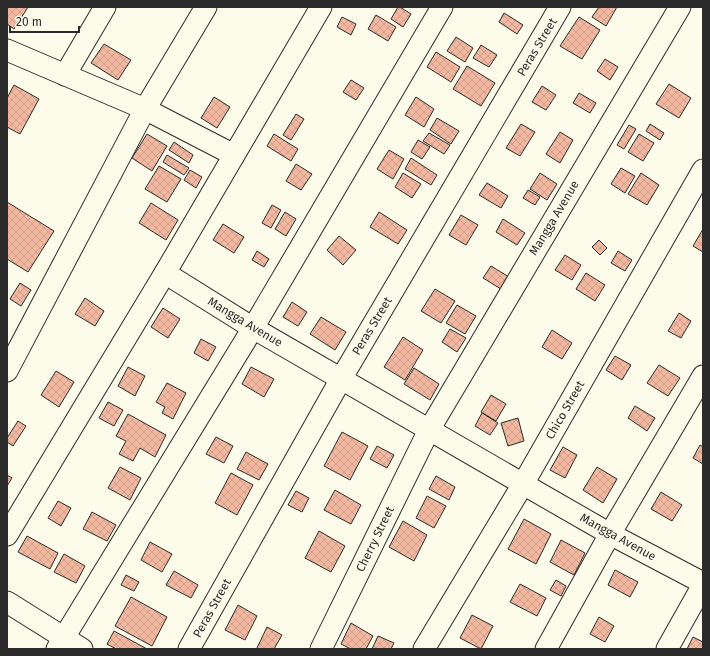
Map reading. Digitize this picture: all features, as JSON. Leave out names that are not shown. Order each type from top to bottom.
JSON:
[{"type":"street","points":[[66,75],[105,7]]},
{"type":"street","points":[[7,371],[145,109],[206,7]]},
{"type":"street","points":[[7,535],[165,272],[320,7]]},
{"type":"street","points":[[60,644],[253,328],[442,7]]},
{"type":"street","name":"Peras Street","points":[[189,649],[341,379],[560,7]]},
{"type":"street","name":"Mangga Avenue","points":[[429,430],[680,7]]},
{"type":"street","points":[[7,50],[145,109],[234,155]]},
{"type":"street","name":"Chico Street","points":[[424,649],[523,484],[703,170]]},
{"type":"street","name":"Mangga Avenue","points":[[165,272],[253,328],[610,534],[703,584]]},
{"type":"street","points":[[546,649],[610,534],[703,376]]},
{"type":"street","name":"Cherry Street","points":[[321,649],[429,430]]},
{"type":"street","points":[[667,649],[703,584]]},
{"type":"street","points":[[7,602],[60,644],[82,649]]},
{"type":"building","points":[[7,7],[28,7],[14,29],[7,24]]},
{"type":"building","points":[[398,7],[411,14],[403,27],[391,19]]},
{"type":"building","points":[[599,7],[617,7],[606,26],[592,17]]},
{"type":"building","points":[[504,13],[523,25],[517,34],[499,22]]},
{"type":"building","points":[[376,15],[396,27],[388,41],[368,29]]},
{"type":"building","points":[[342,17],[356,24],[351,35],[337,27]]},
{"type":"building","points":[[579,17],[600,30],[582,59],[560,46]]},
{"type":"building","points":[[456,37],[473,48],[465,62],[447,51]]},
{"type":"building","points":[[104,44],[131,60],[118,80],[91,63]]},
{"type":"building","points":[[481,45],[497,55],[489,67],[473,58]]},
{"type":"building","points":[[436,52],[460,67],[451,82],[427,67]]},
{"type":"building","points":[[605,59],[618,67],[610,80],[597,71]]},
{"type":"building","points":[[467,66],[495,83],[481,106],[453,89]]},
{"type":"building","points":[[351,80],[364,88],[356,100],[343,92]]},
{"type":"building","points":[[669,84],[691,98],[679,118],[656,104]]},
{"type":"building","points":[[14,85],[39,99],[20,134],[7,127],[7,98]]},
{"type":"building","points":[[542,86],[556,95],[546,110],[532,102]]},
{"type":"building","points":[[579,93],[596,103],[590,113],[573,103]]},
{"type":"building","points":[[214,97],[230,107],[217,128],[201,118]]},
{"type":"building","points":[[416,97],[434,109],[424,127],[405,115]]},
{"type":"building","points":[[296,114],[304,119],[291,140],[283,135]]},
{"type":"building","points":[[437,118],[459,131],[451,144],[430,130]]},
{"type":"building","points":[[521,124],[535,132],[520,156],[506,148]]},
{"type":"building","points":[[650,124],[664,133],[660,140],[646,131]]},
{"type":"building","points":[[629,125],[636,129],[624,149],[617,145]]},
{"type":"building","points":[[560,132],[573,140],[560,163],[546,154]]},
{"type":"building","points":[[429,133],[450,145],[444,154],[423,141]]},
{"type":"building","points":[[147,134],[167,146],[152,171],[132,158]]},
{"type":"building","points":[[274,134],[298,149],[291,161],[267,146]]},
{"type":"building","points":[[639,134],[654,143],[643,161],[628,152]]},
{"type":"building","points":[[418,140],[430,147],[422,159],[411,152]]},
{"type":"building","points":[[174,142],[193,155],[189,163],[169,150]]},
{"type":"building","points":[[389,150],[404,159],[393,179],[377,169]]},
{"type":"building","points":[[167,155],[189,168],[184,175],[163,162]]},
{"type":"building","points":[[411,158],[437,175],[431,185],[405,169]]},
{"type":"building","points":[[296,164],[312,174],[301,190],[286,181]]},
{"type":"building","points":[[159,166],[181,179],[167,202],[145,189]]},
{"type":"building","points":[[621,168],[635,176],[625,193],[611,184]]},
{"type":"building","points":[[190,170],[202,177],[196,188],[184,180]]},
{"type":"building","points":[[403,173],[421,184],[412,198],[395,187]]},
{"type":"building","points":[[540,173],[557,184],[547,200],[530,189]]},
{"type":"building","points":[[641,173],[659,185],[647,205],[628,194]]},
{"type":"building","points":[[487,183],[508,196],[501,208],[479,195]]},
{"type":"building","points":[[528,190],[540,197],[535,205],[523,198]]},
{"type":"building","points":[[7,202],[54,231],[28,272],[7,259]]},
{"type":"building","points":[[151,203],[178,220],[166,240],[139,223]]},
{"type":"building","points":[[272,205],[281,210],[271,228],[262,223]]},
{"type":"building","points":[[285,212],[296,219],[286,236],[275,229]]},
{"type":"building","points":[[379,212],[407,230],[398,244],[370,227]]},
{"type":"building","points":[[461,215],[478,225],[466,245],[449,235]]},
{"type":"building","points":[[503,219],[525,233],[517,245],[496,232]]},
{"type":"building","points":[[223,224],[244,237],[234,253],[213,240]]},
{"type":"building","points":[[703,229],[703,252],[693,246]]},
{"type":"building","points":[[339,236],[356,250],[343,265],[327,250]]},
{"type":"building","points":[[599,240],[607,248],[600,255],[592,247]]},
{"type":"building","points":[[257,251],[269,259],[264,267],[252,260]]},
{"type":"building","points":[[618,251],[632,260],[625,271],[611,263]]},
{"type":"building","points":[[565,255],[581,265],[572,280],[555,270]]},
{"type":"building","points":[[491,266],[509,277],[501,289],[483,278]]},
{"type":"building","points":[[586,273],[605,285],[595,301],[576,289]]},
{"type":"building","points":[[20,283],[31,290],[21,306],[10,299]]},
{"type":"building","points":[[435,289],[455,301],[441,323],[421,311]]},
{"type":"building","points":[[85,298],[104,311],[95,326],[75,314]]},
{"type":"building","points":[[292,302],[307,312],[298,326],[283,317]]},
{"type":"building","points":[[457,305],[476,316],[465,334],[446,323]]},
{"type":"building","points":[[163,308],[180,319],[168,338],[151,327]]},
{"type":"building","points":[[679,313],[691,321],[681,338],[668,331]]},
{"type":"building","points":[[321,317],[346,332],[335,350],[310,334]]},
{"type":"building","points":[[450,329],[466,338],[457,352],[442,342]]},
{"type":"building","points":[[552,330],[572,343],[562,359],[542,347]]},
{"type":"building","points":[[403,337],[423,350],[405,380],[384,367]]},
{"type":"building","points":[[201,339],[216,347],[208,361],[194,353]]},
{"type":"building","points":[[615,356],[631,365],[622,380],[606,370]]},
{"type":"building","points":[[659,365],[680,378],[668,396],[647,383]]},
{"type":"building","points":[[128,367],[145,376],[135,396],[118,386]]},
{"type":"building","points":[[251,367],[274,379],[264,397],[242,384]]},
{"type":"building","points":[[414,368],[439,384],[430,400],[404,384]]},
{"type":"building","points":[[56,371],[74,382],[59,407],[41,395]]},
{"type":"building","points":[[167,383],[186,393],[173,419],[162,413],[165,407],[156,402]]},
{"type":"building","points":[[491,395],[506,404],[496,421],[481,412]]},
{"type":"building","points":[[108,402],[123,410],[114,426],[99,418]]},
{"type":"building","points":[[635,406],[655,418],[647,431],[628,418]]},
{"type":"building","points":[[482,413],[498,423],[490,435],[475,426]]},
{"type":"building","points":[[128,414],[166,435],[155,457],[140,448],[133,461],[119,454],[126,441],[116,436]]},
{"type":"building","points":[[518,418],[524,441],[508,446],[501,423]]},
{"type":"building","points":[[18,421],[26,426],[13,446],[7,442],[7,438]]},
{"type":"building","points":[[342,432],[368,446],[350,480],[324,466]]},
{"type":"building","points":[[216,437],[233,446],[224,463],[206,454]]},
{"type":"building","points":[[700,445],[703,447],[703,464],[693,458]]},
{"type":"building","points":[[377,446],[394,455],[387,468],[370,459]]},
{"type":"building","points":[[563,447],[577,455],[565,478],[550,470]]},
{"type":"building","points":[[246,452],[268,464],[259,480],[237,469]]},
{"type":"building","points":[[120,467],[141,478],[130,500],[108,488]]},
{"type":"building","points":[[597,467],[617,479],[603,503],[583,490]]},
{"type":"building","points":[[231,473],[253,485],[237,515],[215,503]]},
{"type":"building","points":[[7,475],[12,478],[7,486]]},
{"type":"building","points":[[436,476],[455,487],[449,500],[429,489]]},
{"type":"building","points":[[335,490],[361,505],[351,524],[324,510]]},
{"type":"building","points":[[296,491],[309,498],[302,512],[288,505]]},
{"type":"building","points":[[661,492],[682,505],[672,521],[651,509]]},
{"type":"building","points":[[427,496],[446,506],[434,528],[416,518]]},
{"type":"building","points":[[58,501],[71,508],[61,526],[48,518]]},
{"type":"building","points":[[92,512],[116,525],[107,541],[83,529]]},
{"type":"building","points":[[524,519],[551,534],[536,564],[508,549]]},
{"type":"building","points":[[403,521],[427,535],[414,561],[389,547]]},
{"type":"building","points":[[319,531],[345,546],[331,572],[305,558]]},
{"type":"building","points":[[27,536],[58,553],[50,569],[18,552]]},
{"type":"building","points":[[561,540],[585,553],[574,575],[550,562]]},
{"type":"building","points":[[150,542],[172,554],[162,572],[141,560]]},
{"type":"building","points":[[64,554],[85,566],[76,583],[54,572]]},
{"type":"building","points":[[615,570],[638,582],[630,597],[608,585]]},
{"type":"building","points":[[174,571],[198,585],[191,598],[166,585]]},
{"type":"building","points":[[126,575],[139,582],[134,591],[121,585]]},
{"type":"building","points":[[556,580],[566,586],[561,596],[550,590]]},
{"type":"building","points":[[520,584],[546,598],[537,616],[510,602]]},
{"type":"building","points":[[131,597],[167,617],[152,646],[115,626]]},
{"type":"building","points":[[238,605],[257,616],[245,640],[225,630]]},
{"type":"building","points":[[472,615],[493,626],[481,649],[460,638]]},
{"type":"building","points":[[599,617],[614,626],[605,642],[590,634]]},
{"type":"building","points":[[351,623],[373,636],[366,649],[351,649],[341,644]]},
{"type":"building","points":[[267,627],[282,635],[274,649],[259,649],[257,648]]},
{"type":"building","points":[[114,631],[147,649],[116,649],[107,644]]},
{"type":"building","points":[[378,636],[394,643],[391,649],[372,649]]},
{"type":"building","points":[[693,637],[703,642],[703,649],[687,649]]}]
